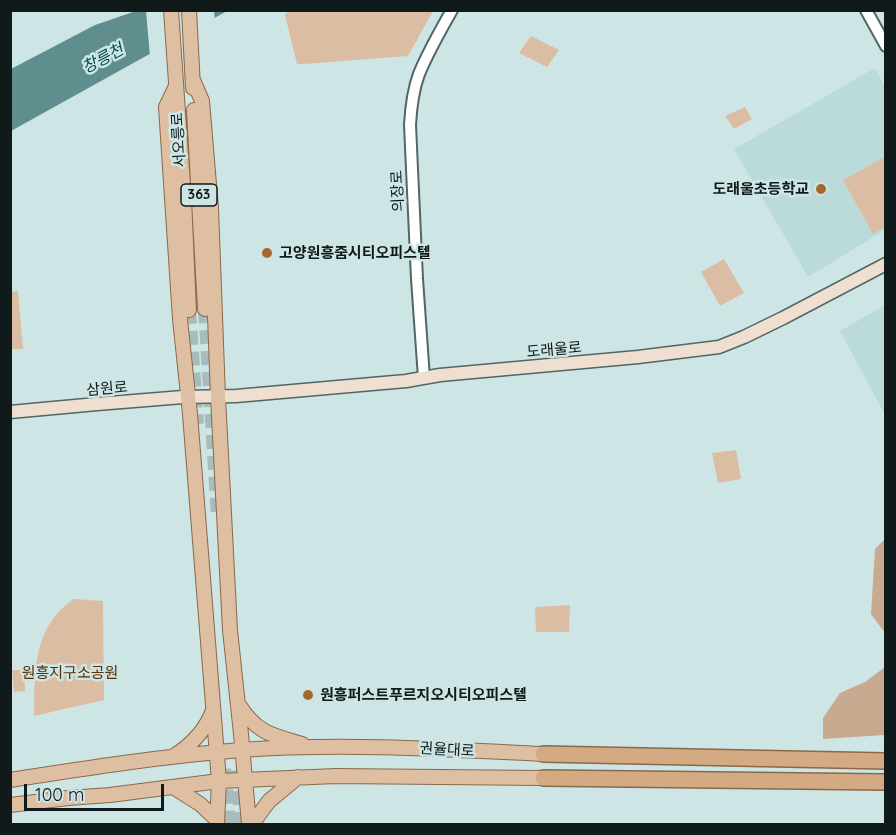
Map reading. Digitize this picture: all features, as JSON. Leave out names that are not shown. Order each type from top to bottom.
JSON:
[{"type":"highway","name":"권율대로","points":[[543,754],[885,761]]},
{"type":"highway","name":"권율대로","points":[[543,777],[885,782]]},
{"type":"main road","name":"363","points":[[171,10],[175,85]]},
{"type":"main road","name":"363","points":[[189,10],[193,78]]},
{"type":"main road","name":"서오릉로","points":[[193,78],[205,309]]},
{"type":"main road","points":[[193,78],[202,101],[207,153],[211,207],[212,397],[230,630],[250,825]]},
{"type":"main road","name":"서오릉로","points":[[175,85],[183,179],[189,310]]},
{"type":"main road","points":[[175,85],[166,107],[180,319],[218,753],[217,822]]},
{"type":"main road","name":"도래울로","points":[[212,397],[406,381],[719,347],[773,323],[885,264]]},
{"type":"main road","name":"삼원로","points":[[10,412],[212,397]]},
{"type":"main road","points":[[237,702],[245,715],[261,730],[312,748]]},
{"type":"main road","points":[[172,757],[183,750],[201,732],[214,708]]},
{"type":"main road","name":"권율대로","points":[[10,780],[172,757],[242,750],[386,747],[543,754]]},
{"type":"main road","points":[[250,825],[269,801],[298,777]]},
{"type":"main road","name":"권율대로","points":[[10,805],[219,781],[298,777],[543,777]]},
{"type":"main road","points":[[173,786],[200,804],[217,822]]},
{"type":"street","name":"의장로","points":[[424,378],[417,279],[411,104],[419,75],[452,10]]},
{"type":"street","points":[[866,10],[885,46]]},
{"type":"shaded area","name":"도래울초등학교","points":[[875,68],[885,87],[885,230],[808,277],[734,149]]},
{"type":"shaded area","points":[[885,305],[885,415],[840,331]]},
{"type":"shaded area","points":[[885,539],[885,633],[871,614],[875,549]]},
{"type":"shaded area","points":[[885,667],[885,735],[823,739],[823,718],[840,693],[865,682]]},
{"type":"green space","points":[[288,11],[433,11],[408,56],[297,64],[285,15]]},
{"type":"green space","points":[[531,36],[559,50],[547,67],[519,53]]},
{"type":"green space","points":[[745,107],[752,119],[734,129],[725,116]]},
{"type":"green space","points":[[885,157],[885,227],[873,234],[843,180]]},
{"type":"green space","points":[[724,259],[744,293],[720,306],[701,272]]},
{"type":"green space","points":[[18,291],[23,349],[11,349],[11,292]]},
{"type":"green space","points":[[736,450],[741,479],[718,483],[712,453]]},
{"type":"green space","name":"원흥지구소공원","points":[[73,599],[103,601],[104,700],[34,716],[38,652],[50,624]]},
{"type":"green space","points":[[570,605],[569,632],[536,632],[535,607]]},
{"type":"green space","points":[[12,670],[24,670],[25,691],[14,692]]},
{"type":"water","name":"창릉천","points":[[136,11],[227,11],[11,131],[11,69],[95,25]]},
{"type":"pier","points":[[146,11],[214,11],[215,21],[150,56]]},
{"type":"tunnel","points":[[205,309],[218,517]]},
{"type":"tunnel","points":[[189,310],[197,424]]},
{"type":"tunnel","points":[[224,769],[229,824]]},
{"type":"tunnel","points":[[238,770],[241,824]]},
{"type":"place","name":"도래울초등학교","points":[[821,189]]},
{"type":"place","name":"고양원흥줌시티오피스텔","points":[[267,253]]},
{"type":"place","name":"원흥퍼스트푸르지오시티오피스텔","points":[[308,695]]}]
